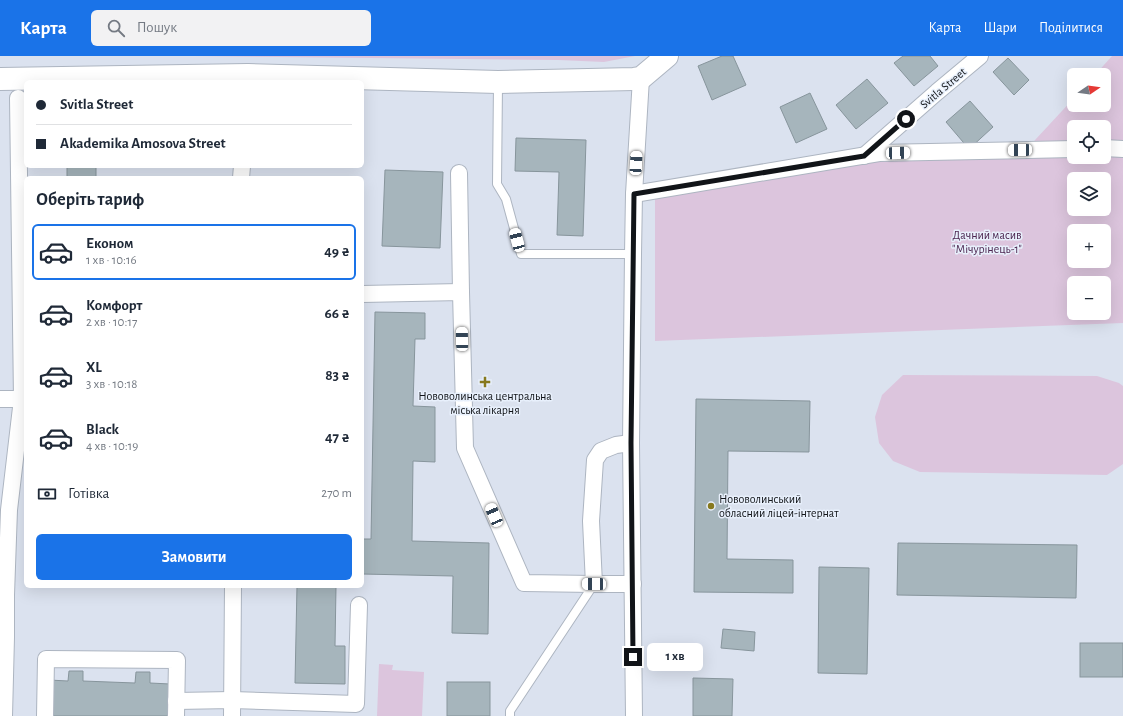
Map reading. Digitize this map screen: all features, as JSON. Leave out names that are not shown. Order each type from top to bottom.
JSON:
[{"type":"street","points":[[364,80],[498,82],[641,78],[667,56]]},
{"type":"street","name":"Svitla Street","points":[[864,156],[980,56]]},
{"type":"street","points":[[634,716],[631,443],[633,254],[634,194],[641,78]]},
{"type":"street","points":[[0,79],[331,80]]},
{"type":"street","points":[[4,716],[3,637],[9,510],[24,399],[18,98]]},
{"type":"street","points":[[1111,148],[1123,149]]},
{"type":"street","points":[[634,194],[879,153],[1067,149]]},
{"type":"street","points":[[459,173],[465,448],[524,583],[632,584]]},
{"type":"street","points":[[364,294],[461,292]]},
{"type":"street","points":[[0,399],[24,399]]},
{"type":"street","points":[[594,584],[591,521],[595,460],[602,451],[616,445],[631,443]]},
{"type":"street","points":[[232,716],[233,588]]},
{"type":"street","points":[[45,716],[46,658],[177,660],[176,708],[232,700],[356,704],[359,605]]},
{"type":"lane","points":[[498,82],[497,184],[506,199],[521,254],[633,254]]},
{"type":"lane","points":[[510,716],[510,711],[594,584]]},
{"type":"green space","points":[[194,56],[635,56],[604,62],[558,60]]},
{"type":"green space","name":"Дачний масив \"Мічурінець-1\"","points":[[1112,56],[1123,56],[1123,323],[655,341],[655,197],[876,161],[1022,154],[1067,106],[1067,112],[1111,112],[1111,68],[1101,68]]},
{"type":"green space","points":[[903,375],[1097,376],[1119,383],[1123,386],[1123,464],[1107,475],[920,472],[893,461],[879,443],[875,417],[882,395]]},
{"type":"green space","points":[[379,664],[393,665],[392,670],[424,672],[422,716],[377,716]]},
{"type":"building","points":[[722,56],[733,56],[746,85],[712,100],[698,66]]},
{"type":"building","points":[[903,56],[930,56],[938,66],[914,86],[894,63]]},
{"type":"building","points":[[1008,58],[1029,80],[1014,95],[993,72]]},
{"type":"building","points":[[867,79],[888,103],[856,129],[836,105]]},
{"type":"building","points":[[810,93],[827,129],[796,143],[780,107]]},
{"type":"building","points":[[970,101],[993,127],[969,149],[946,122]]},
{"type":"building","points":[[516,138],[586,140],[583,236],[557,235],[559,172],[515,171]]},
{"type":"building","points":[[67,168],[96,168],[96,176],[67,176]]},
{"type":"building","points":[[385,170],[443,172],[440,248],[382,246]]},
{"type":"building","points":[[375,312],[425,313],[425,339],[415,339],[413,406],[435,407],[435,462],[413,461],[412,541],[489,543],[488,634],[452,633],[453,576],[364,574],[364,539],[371,539]]},
{"type":"building","name":"Нововолинський обласний ліцей-інтернат","points":[[696,399],[810,401],[809,452],[728,451],[727,559],[793,560],[793,593],[694,592]]},
{"type":"building","points":[[898,543],[1077,545],[1076,598],[897,595]]},
{"type":"building","points":[[819,567],[869,568],[867,674],[818,673]]},
{"type":"building","points":[[297,588],[336,588],[335,646],[345,646],[345,684],[295,683]]},
{"type":"building","points":[[723,629],[755,632],[754,651],[721,648]]},
{"type":"building","points":[[1080,643],[1123,643],[1123,677],[1080,677]]},
{"type":"building","points":[[69,671],[83,671],[83,681],[135,683],[136,672],[150,672],[150,683],[170,684],[170,716],[48,716],[49,680],[68,681]]},
{"type":"building","points":[[693,678],[733,679],[732,716],[693,716]]},
{"type":"building","points":[[447,682],[490,682],[490,716],[447,716]]},
{"type":"place","name":"Нововолинська центральна міська лікарня","points":[[485,382]]},
{"type":"place","name":"Нововолинський обласний ліцей-інтернат","points":[[711,506]]},
{"type":"route","points":[[633,657],[631,443],[634,194],[864,156],[906,119]]}]
